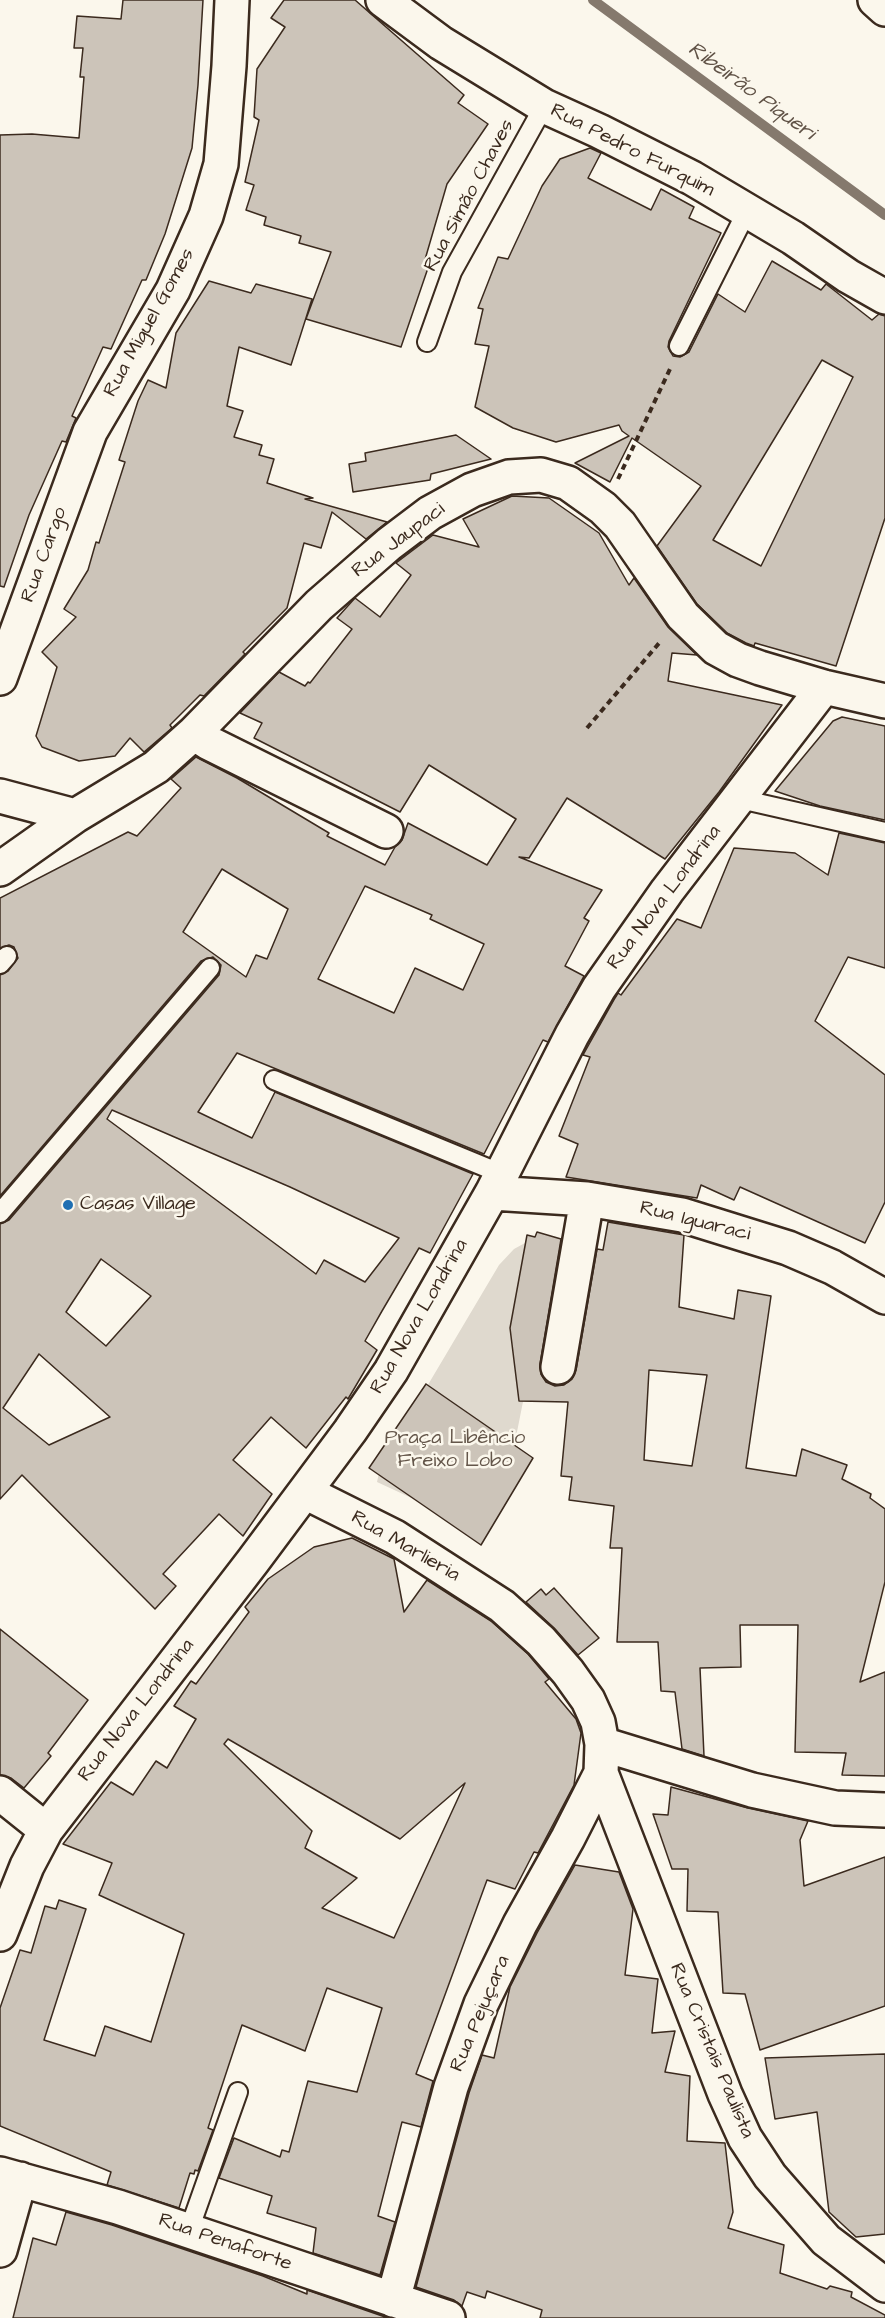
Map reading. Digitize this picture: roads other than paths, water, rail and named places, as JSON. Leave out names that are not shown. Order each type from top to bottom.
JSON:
[{"type":"street","name":"Rua Miguel Gomes","points":[[90,432],[173,290],[206,216],[221,164],[232,0]]},
{"type":"street","name":"Rua Pedro Furquim","points":[[382,0],[441,43],[544,106],[692,178],[885,297]]},
{"type":"street","points":[[875,0],[885,9]]},
{"type":"street","name":"Rua Cargo","points":[[0,678],[90,432]]},
{"type":"street","name":"Rua Jaupaci","points":[[0,869],[75,816],[156,767],[194,733],[319,606],[389,544],[430,513],[472,490],[509,477],[541,475],[568,483],[603,508],[620,525],[683,616],[716,648],[738,660],[824,687],[885,701]]},
{"type":"street","name":"Rua Nova Londrina","points":[[0,1934],[27,1866],[46,1830],[305,1492],[391,1371],[497,1183],[572,1035],[599,988],[667,891],[824,687]]},
{"type":"street","points":[[194,733],[209,743],[386,831]]},
{"type":"street","points":[[0,796],[75,816]]},
{"type":"street","name":"Rua Iguaraci","points":[[497,1183],[682,1215],[719,1225],[788,1248],[832,1267],[885,1297]]},
{"type":"street","points":[[558,1367],[587,1199]]},
{"type":"street","name":"Rua Marlieria","points":[[305,1492],[396,1537],[502,1606],[541,1641],[568,1672],[588,1700],[598,1722],[602,1758]]},
{"type":"street","points":[[602,1758],[835,1808],[885,1810]]},
{"type":"street","name":"Rua Cristais Paulista","points":[[602,1758],[718,2076],[745,2138],[770,2176],[826,2240],[885,2285]]},
{"type":"street","name":"Rua Pejuçara","points":[[393,2300],[450,2087],[481,2004],[520,1924],[568,1838],[602,1758]]},
{"type":"street","points":[[0,1793],[46,1830]]},
{"type":"street","points":[[0,2250],[10,2176]]},
{"type":"street","name":"Rua Penaforte","points":[[10,2176],[189,2230],[448,2318]]},
{"type":"lane","name":"Rua Simão Chaves","points":[[427,342],[452,272],[544,106]]},
{"type":"lane","points":[[679,346],[747,211]]},
{"type":"lane","points":[[740,799],[885,832]]},
{"type":"lane","points":[[0,1213],[210,968]]},
{"type":"lane","points":[[274,1080],[497,1183]]},
{"type":"lane","points":[[189,2230],[238,2092]]},
{"type":"waterway","name":"Ribeirão Piqueri","points":[[593,0],[885,215]]},
{"type":"place","name":"Casas Village","points":[[68,1205]]},
{"type":"park label","name":"Praça Libêncio Freixo Lobo","points":[[455,1450]]}]
